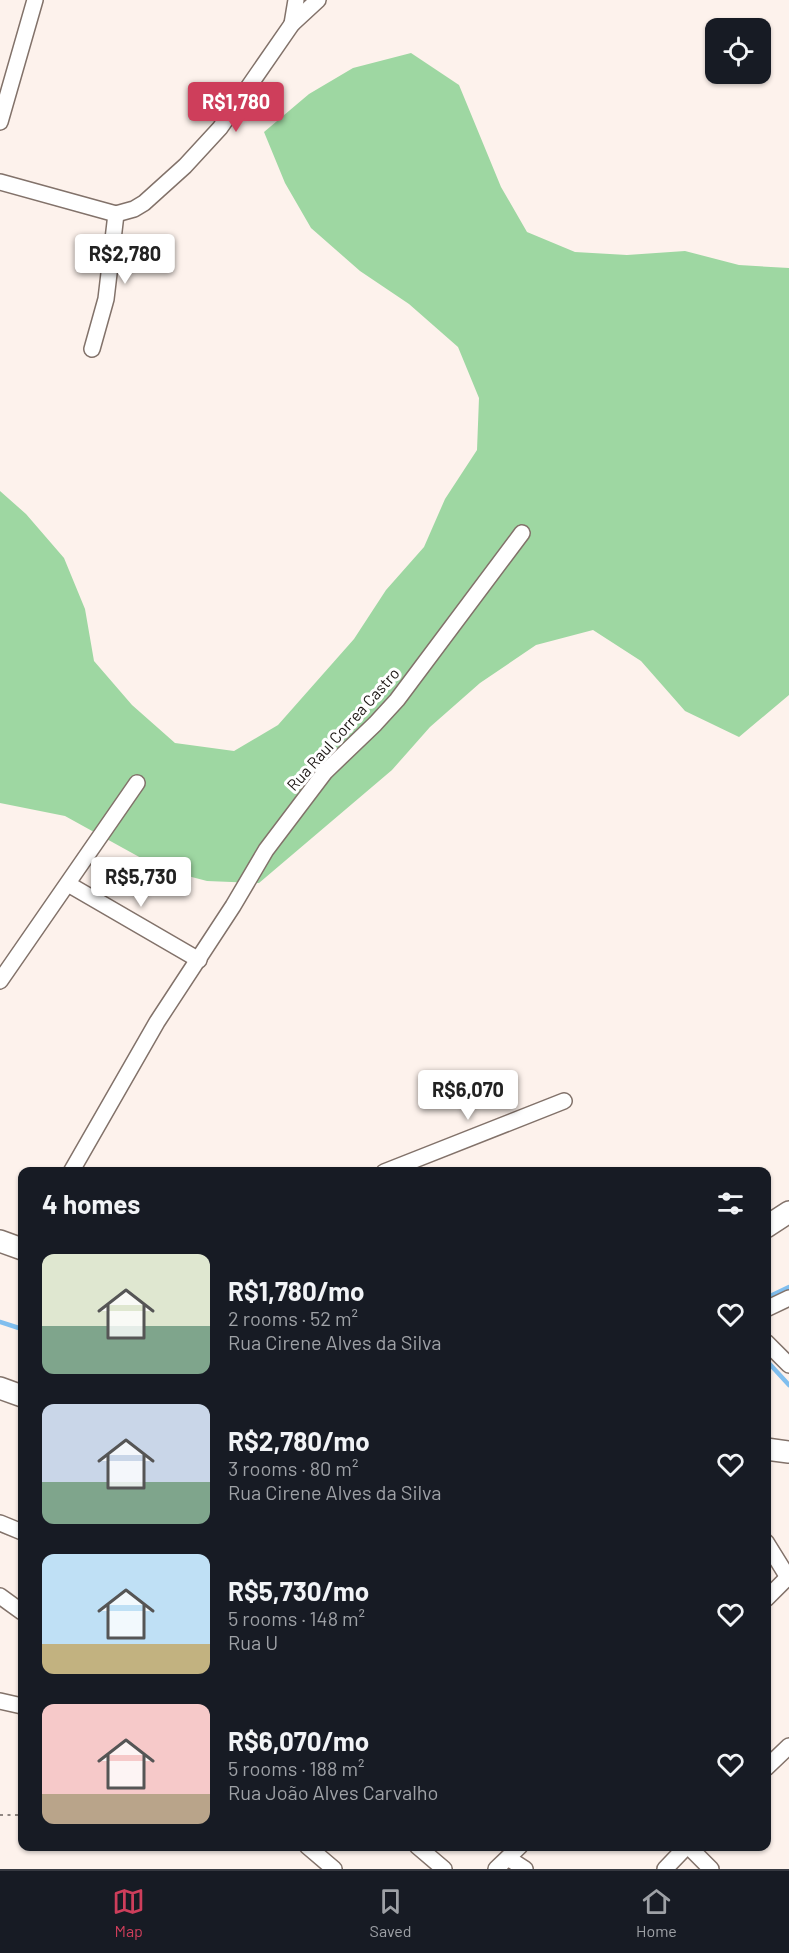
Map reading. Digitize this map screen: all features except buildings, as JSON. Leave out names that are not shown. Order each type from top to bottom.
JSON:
[{"type":"street","points":[[0,122],[35,0]]},
{"type":"street","points":[[291,24],[296,0]]},
{"type":"street","points":[[0,183],[116,214],[134,209],[186,166],[219,128],[291,24],[318,0]]},
{"type":"street","points":[[92,349],[106,299],[116,214]]},
{"type":"street","name":"Rua Raul Correa Castro","points":[[74,1167],[157,1022],[287,820],[325,772],[397,700],[522,533]]},
{"type":"street","points":[[0,981],[137,783]]},
{"type":"street","points":[[68,884],[199,960]]},
{"type":"street","points":[[397,1167],[564,1101]]},
{"type":"street","points":[[771,1224],[789,1212]]},
{"type":"street","points":[[0,1242],[18,1247]]},
{"type":"street","points":[[771,1307],[789,1298]]},
{"type":"street","points":[[771,1347],[789,1365]]},
{"type":"street","points":[[0,1388],[18,1395]]},
{"type":"street","points":[[771,1450],[789,1452]]},
{"type":"street","points":[[0,1523],[18,1530]]},
{"type":"street","points":[[771,1550],[789,1578],[771,1594]]},
{"type":"street","points":[[0,1596],[18,1609]]},
{"type":"street","points":[[0,1701],[18,1705]]},
{"type":"street","points":[[771,1763],[789,1746]]},
{"type":"street","points":[[313,1851],[334,1869]]},
{"type":"street","points":[[423,1851],[444,1869]]},
{"type":"street","points":[[496,1869],[515,1851]]},
{"type":"street","points":[[665,1869],[682,1851]]},
{"type":"street","points":[[692,1851],[711,1869]]},
{"type":"street","points":[[508,1858],[525,1869]]},
{"type":"path","points":[[0,1815],[18,1815]]},
{"type":"green space","points":[[411,53],[459,85],[501,187],[527,232],[575,252],[627,255],[685,251],[739,265],[789,268],[789,695],[739,737],[685,711],[641,661],[593,630],[536,645],[480,683],[430,727],[392,770],[259,883],[207,881],[161,869],[65,816],[0,803],[0,491],[26,514],[64,558],[85,609],[94,661],[132,705],[175,743],[234,751],[278,725],[354,639],[386,590],[424,547],[445,499],[477,450],[479,398],[458,347],[409,304],[360,271],[311,228],[285,183],[264,132],[309,94],[353,68]]},
{"type":"waterway","points":[[771,1296],[789,1287]]},
{"type":"waterway","points":[[0,1322],[18,1328]]},
{"type":"waterway","points":[[771,1365],[789,1385]]}]
